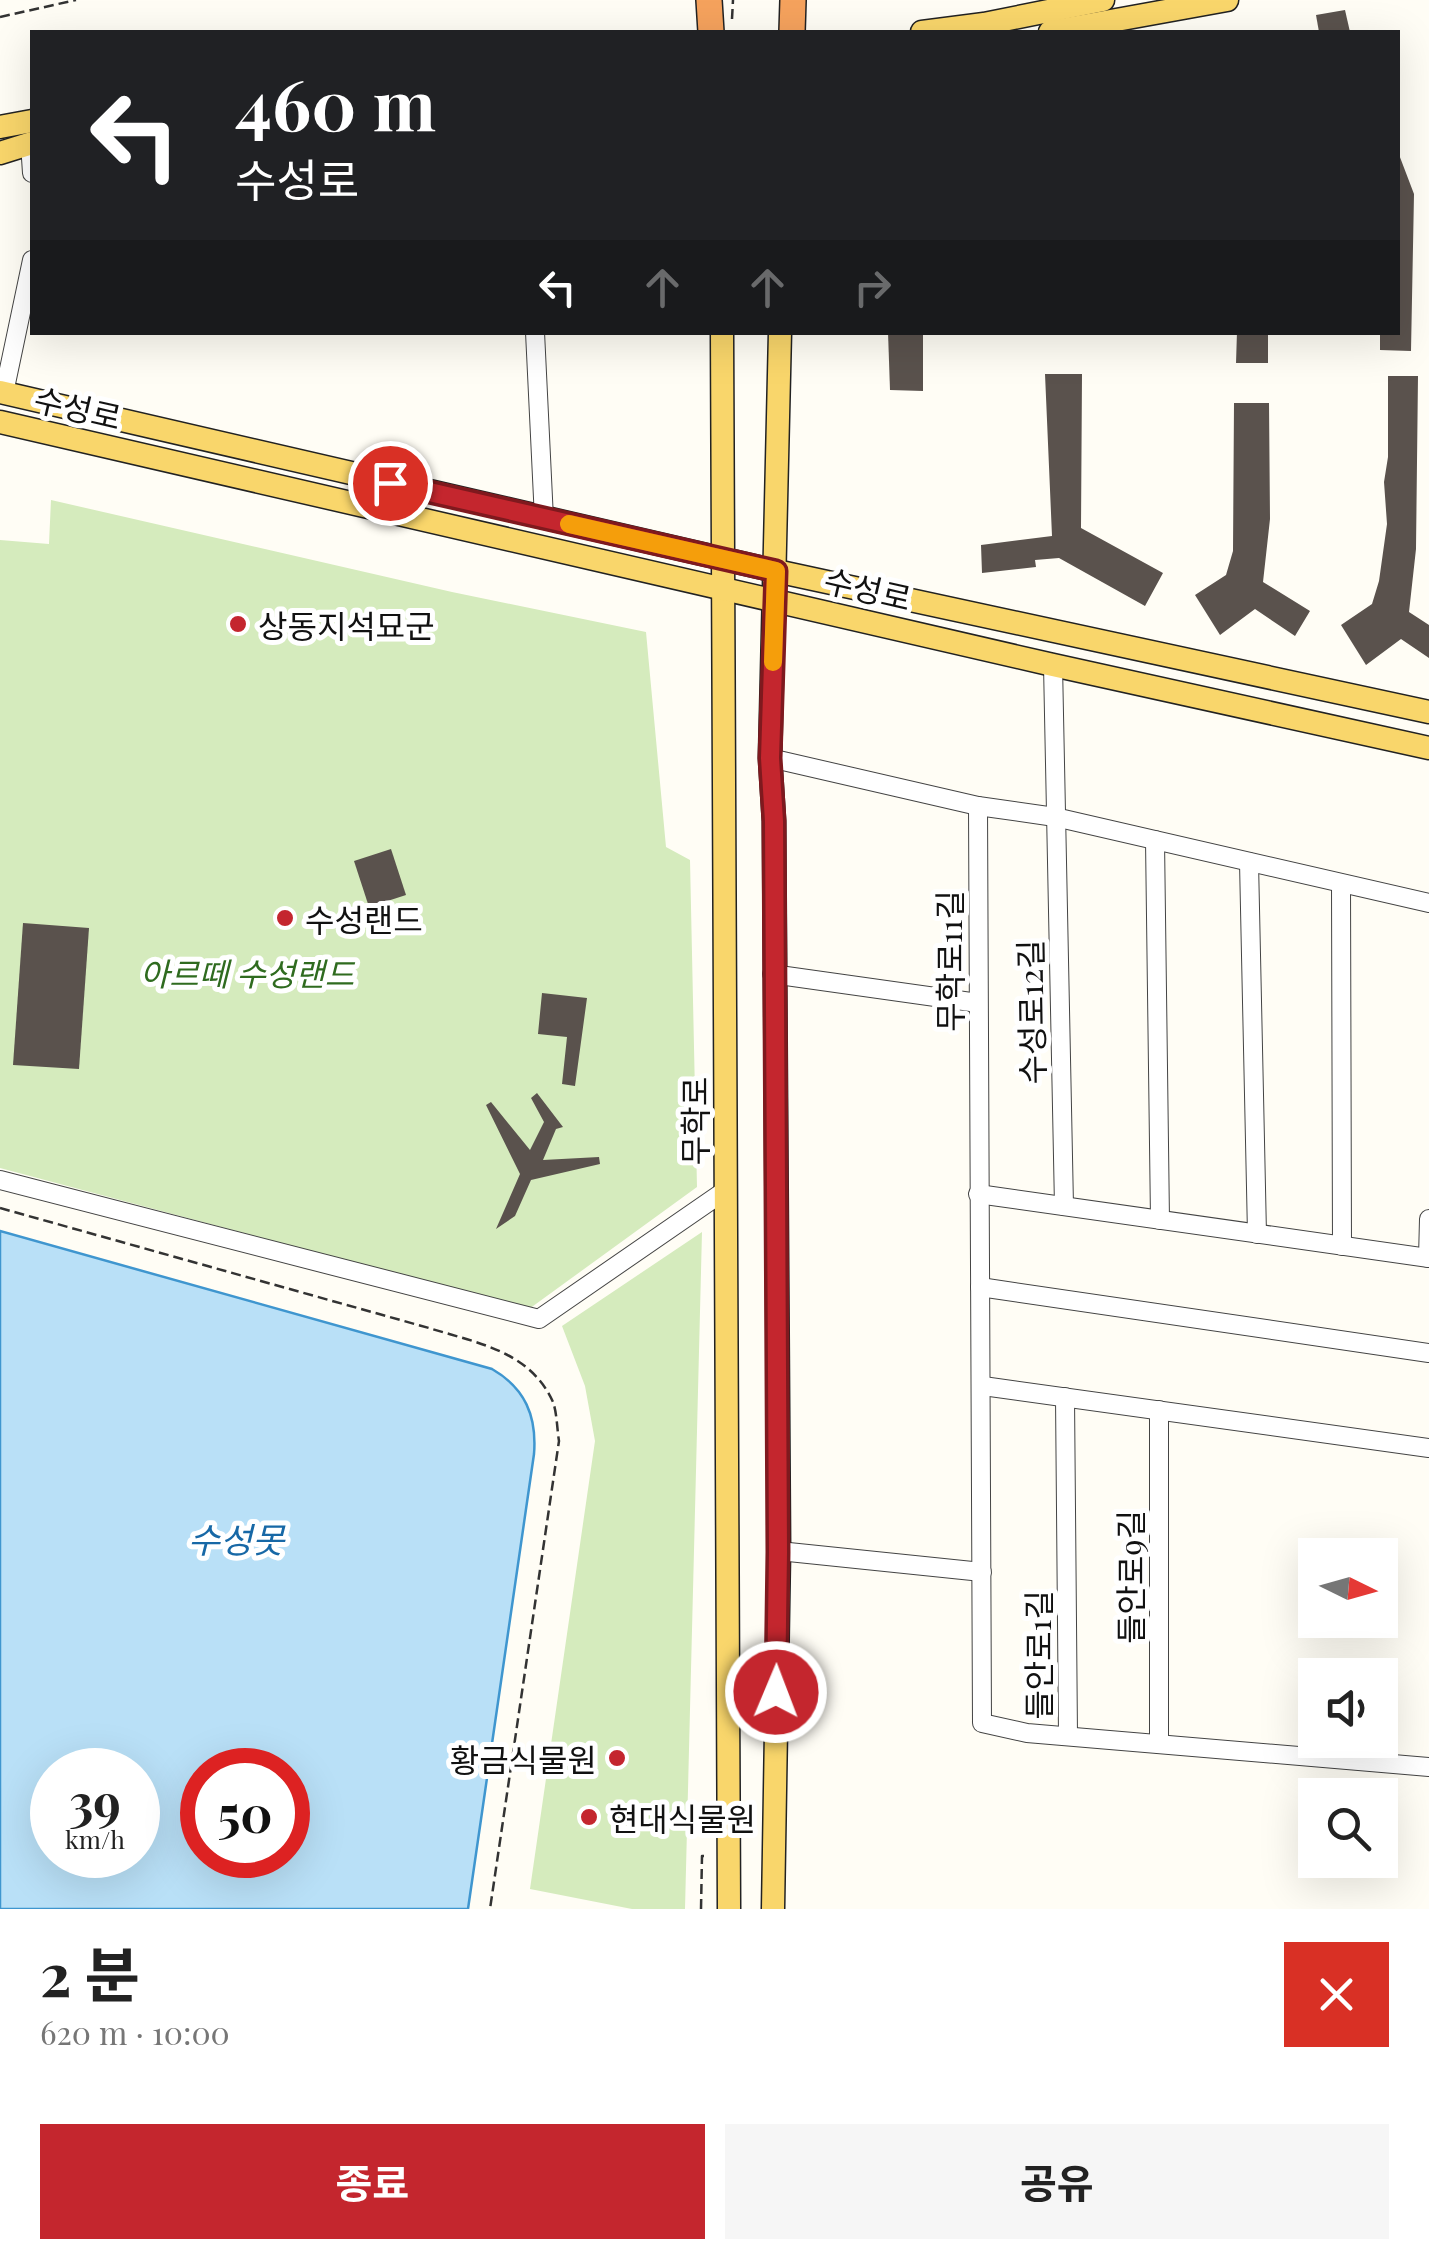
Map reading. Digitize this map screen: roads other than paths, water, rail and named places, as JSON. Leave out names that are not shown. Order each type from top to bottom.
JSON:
[{"type":"highway","points":[[708,0],[712,30]]},
{"type":"highway","points":[[792,30],[793,0]]},
{"type":"main road","points":[[938,30],[1102,0]]},
{"type":"main road","points":[[1061,30],[1226,0]]},
{"type":"main road","points":[[0,127],[30,135]]},
{"type":"main road","points":[[0,153],[30,137]]},
{"type":"main road","name":"무학로","points":[[722,335],[729,1909]]},
{"type":"main road","points":[[774,1909],[778,1552],[774,821],[770,758],[780,335]]},
{"type":"main road","name":"수성로","points":[[2,393],[776,571],[1429,712]]},
{"type":"main road","name":"수성로","points":[[0,422],[1429,748]]},
{"type":"street","points":[[2,393],[30,269]]},
{"type":"street","points":[[535,335],[544,519]]},
{"type":"street","name":"수성로12길","points":[[1053,665],[1064,1206]]},
{"type":"street","points":[[770,758],[978,806],[1055,817],[1429,903]]},
{"type":"street","name":"무학로11길","points":[[978,806],[982,1572]]},
{"type":"street","points":[[1155,840],[1160,1220]]},
{"type":"street","points":[[1249,862],[1257,1234]]},
{"type":"street","points":[[1341,884],[1342,1246]]},
{"type":"street","points":[[772,974],[978,1003]]},
{"type":"street","points":[[0,1180],[539,1319],[726,1190]]},
{"type":"street","points":[[978,1194],[1429,1258],[1429,1219]]},
{"type":"street","points":[[980,1287],[1429,1354]]},
{"type":"street","points":[[982,1386],[1429,1448]]},
{"type":"street","name":"들안로1길","points":[[982,1572],[982,1723],[1027,1733],[1068,1736],[1066,1397]]},
{"type":"street","name":"들안로9길","points":[[1159,1410],[1160,1744]]},
{"type":"street","points":[[778,1552],[982,1572]]},
{"type":"street","points":[[1068,1736],[1429,1767]]},
{"type":"water","name":"수성못","points":[[0,1231],[492,1369],[521,1394],[531,1415],[534,1454],[468,1909],[0,1909]]},
{"type":"place","name":"상동지석묘군","points":[[238,624]]},
{"type":"place","name":"수성랜드","points":[[285,918]]},
{"type":"place","name":"황금식물원","points":[[617,1758]]},
{"type":"place","name":"현대식물원","points":[[589,1817]]},
{"type":"park label","name":"아르떼 수성랜드","points":[[247,972]]}]
